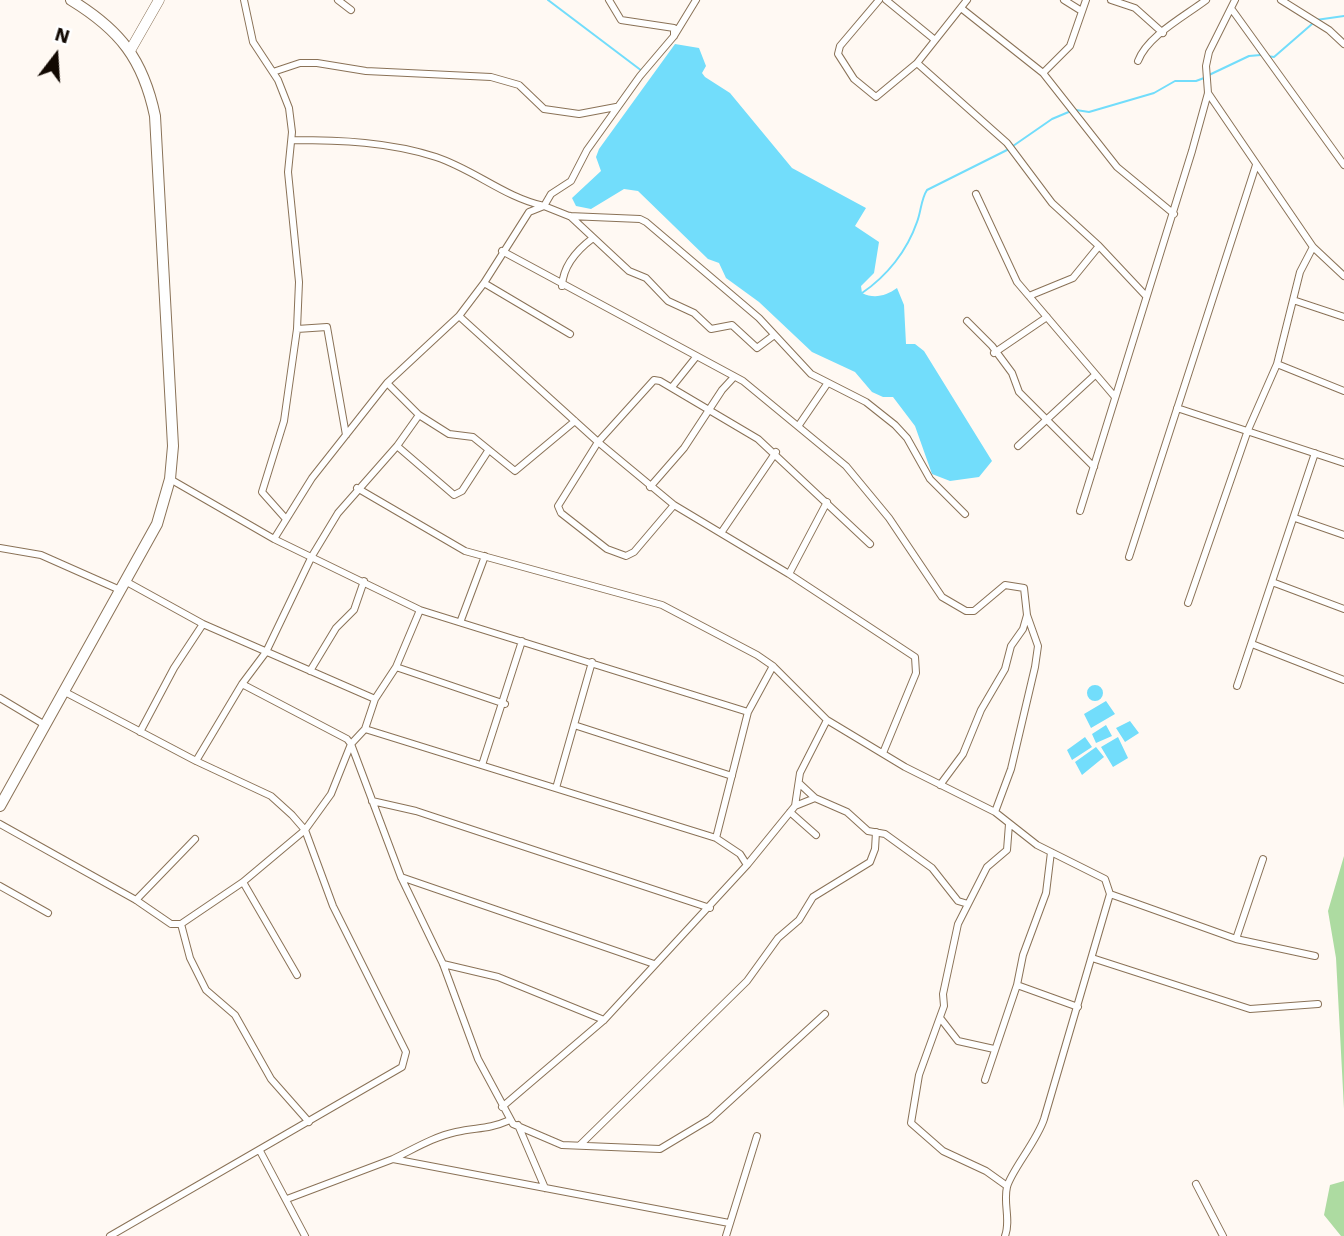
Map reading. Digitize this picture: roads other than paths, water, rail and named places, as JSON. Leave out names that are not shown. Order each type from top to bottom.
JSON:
[{"type":"main road","points":[[0,806],[157,524],[170,479],[173,446],[157,134],[152,98],[131,49],[109,26],[71,0]]},
{"type":"street","points":[[131,49],[159,0]]},
{"type":"street","points":[[244,0],[253,43],[273,72],[289,108],[292,140],[288,172],[299,282],[297,330],[284,421],[262,492],[285,519]]},
{"type":"street","points":[[338,0],[351,10]]},
{"type":"street","points":[[609,0],[621,20],[667,25],[674,28],[674,36]]},
{"type":"street","points":[[274,539],[312,478],[387,383],[459,316],[484,283],[529,212],[544,206],[551,194],[571,181],[587,150],[616,107],[674,36],[696,0]]},
{"type":"street","points":[[879,0],[840,46],[840,59],[860,85],[876,97],[917,63],[967,0]]},
{"type":"street","points":[[886,0],[935,40]]},
{"type":"street","points":[[1064,0],[1080,10]]},
{"type":"street","points":[[1044,73],[1070,46],[1080,10],[1086,0]]},
{"type":"street","points":[[1111,0],[1135,8],[1163,33]]},
{"type":"street","points":[[1138,61],[1141,54],[1163,33],[1206,0]]},
{"type":"street","points":[[1080,511],[1174,214],[1208,93],[1206,66],[1209,52],[1233,11],[1236,0]]},
{"type":"street","points":[[1281,0],[1329,30],[1344,44]]},
{"type":"street","points":[[961,8],[1044,73],[1117,167],[1174,214]]},
{"type":"street","points":[[1233,11],[1344,165]]},
{"type":"street","points":[[273,72],[300,63],[317,63],[366,71],[491,77],[519,85],[539,105],[551,111],[579,114],[616,107]]},
{"type":"street","points":[[917,63],[1007,143],[1052,203],[1099,246],[1146,296]]},
{"type":"street","points":[[1208,93],[1313,247],[1344,276]]},
{"type":"street","points":[[292,140],[352,140],[435,157],[506,194],[569,216],[640,219],[646,222],[749,310],[811,374],[866,402],[895,425],[907,438],[930,479],[965,514]]},
{"type":"street","points":[[1129,557],[1256,165]]},
{"type":"street","points":[[976,194],[1009,268],[1029,296],[1115,397]]},
{"type":"street","points":[[569,216],[629,271],[646,278],[668,301],[694,313],[711,329],[732,325],[747,335],[757,348],[773,336]]},
{"type":"street","points":[[562,286],[563,272],[570,261],[593,238]]},
{"type":"street","points":[[1029,296],[1073,278],[1099,246]]},
{"type":"street","points":[[1188,603],[1248,430],[1277,364],[1300,272],[1313,247]]},
{"type":"street","points":[[502,251],[562,286],[734,376],[799,425],[846,466],[888,517],[949,602],[974,611],[1005,585],[1021,585],[1024,588],[1027,615],[1038,646],[1011,769],[995,812]]},
{"type":"street","points":[[484,283],[570,334]]},
{"type":"street","points":[[1293,300],[1344,317]]},
{"type":"street","points":[[459,316],[598,442],[674,505],[789,574],[915,657],[916,673],[883,753]]},
{"type":"street","points":[[994,353],[1047,317]]},
{"type":"street","points":[[967,321],[992,346],[994,353],[1012,373],[1019,392],[1094,467]]},
{"type":"street","points":[[297,330],[327,327],[346,435]]},
{"type":"street","points":[[672,387],[696,357]]},
{"type":"street","points":[[1277,364],[1344,391]]},
{"type":"street","points":[[1018,446],[1095,375]]},
{"type":"street","points":[[650,487],[684,447],[734,376]]},
{"type":"street","points":[[674,505],[634,552],[626,556],[607,549],[561,513],[558,506],[598,442],[654,380],[710,407],[776,452],[870,544]]},
{"type":"street","points":[[387,383],[419,415],[449,434],[473,437],[515,471],[521,470],[575,421]]},
{"type":"street","points":[[799,425],[827,384]]},
{"type":"street","points":[[1177,408],[1344,463]]},
{"type":"street","points":[[196,761],[242,684],[266,652],[312,556],[338,513],[397,446],[419,415]]},
{"type":"street","points":[[397,446],[454,495],[461,491],[488,451]]},
{"type":"street","points":[[721,533],[776,452]]},
{"type":"street","points":[[1237,685],[1315,453]]},
{"type":"street","points":[[170,479],[274,539],[420,610],[461,620],[748,712]]},
{"type":"street","points":[[358,488],[450,543],[485,556],[662,606],[773,666],[827,720],[940,785],[995,812],[1051,852],[1096,872],[1108,884],[1110,894],[1038,1137],[1007,1186],[1009,1227],[1005,1236]]},
{"type":"street","points":[[789,574],[827,502]]},
{"type":"street","points":[[1295,519],[1344,535]]},
{"type":"street","points":[[0,548],[41,555],[123,586],[375,699]]},
{"type":"street","points":[[461,620],[485,556]]},
{"type":"street","points":[[310,671],[336,628],[354,610],[364,581]]},
{"type":"street","points":[[1272,582],[1344,609]]},
{"type":"street","points":[[0,824],[136,900],[171,924],[181,924],[243,882],[305,831],[331,794],[351,744],[365,729],[375,699],[396,667],[420,610]]},
{"type":"street","points":[[940,785],[963,754],[981,710],[1005,669],[1011,646],[1023,629],[1027,615]]},
{"type":"street","points":[[140,732],[174,668],[204,624]]},
{"type":"street","points":[[482,765],[505,704],[522,641]]},
{"type":"street","points":[[1252,644],[1344,680]]},
{"type":"street","points":[[556,788],[592,662]]},
{"type":"street","points":[[716,838],[748,712],[773,666]]},
{"type":"street","points":[[396,667],[505,704]]},
{"type":"street","points":[[242,684],[347,739],[351,744],[401,877],[443,964],[478,1059],[502,1107],[510,1120],[517,1125],[562,1145],[660,1149],[710,1119],[825,1014]]},
{"type":"street","points":[[65,692],[196,761],[271,796],[305,831],[332,905],[406,1052],[402,1068],[110,1236]]},
{"type":"street","points":[[0,698],[45,725]]},
{"type":"street","points":[[502,1107],[604,1020],[747,865],[792,809],[805,760],[827,720]]},
{"type":"street","points":[[573,725],[732,776]]},
{"type":"street","points":[[365,729],[716,838],[740,854],[747,865]]},
{"type":"street","points":[[800,784],[815,798],[848,812],[868,831],[885,834],[932,868],[958,901],[968,904]]},
{"type":"street","points":[[792,809],[815,798]]},
{"type":"street","points":[[372,801],[416,811],[710,908]]},
{"type":"street","points":[[792,809],[816,835]]},
{"type":"street","points":[[958,924],[987,867],[1007,850],[1009,824]]},
{"type":"street","points":[[580,1146],[747,981],[778,938],[799,920],[813,897],[870,862],[876,832]]},
{"type":"street","points":[[136,900],[195,839]]},
{"type":"street","points":[[985,1080],[1017,985],[1023,955],[1046,893],[1051,852]]},
{"type":"street","points":[[1236,939],[1264,859]]},
{"type":"street","points":[[401,877],[654,964]]},
{"type":"street","points":[[243,882],[297,975]]},
{"type":"street","points":[[0,886],[48,913]]},
{"type":"street","points":[[1110,894],[1236,939],[1315,956]]},
{"type":"street","points":[[958,901],[958,924],[941,1019],[919,1075],[911,1123],[943,1151],[986,1171],[1007,1186]]},
{"type":"street","points":[[181,924],[190,958],[206,990],[235,1015],[271,1079],[309,1122]]},
{"type":"street","points":[[1092,958],[1251,1009],[1318,1004]]},
{"type":"street","points":[[443,964],[498,977],[604,1020]]},
{"type":"street","points":[[1017,985],[1078,1007]]},
{"type":"street","points":[[941,1019],[958,1041],[994,1049]]},
{"type":"street","points":[[287,1199],[393,1159],[433,1139],[458,1131],[487,1130],[510,1120]]},
{"type":"street","points":[[517,1125],[545,1188]]},
{"type":"street","points":[[726,1236],[757,1136]]},
{"type":"street","points":[[260,1151],[304,1236]]},
{"type":"street","points":[[393,1159],[729,1223]]},
{"type":"street","points":[[1196,1184],[1223,1236]]},
{"type":"water","points":[[675,44],[699,48],[706,66],[702,73],[705,77],[730,93],[792,168],[866,208],[855,226],[879,242],[874,273],[861,286],[862,293],[880,296],[897,288],[904,305],[906,344],[915,344],[924,351],[992,461],[979,477],[950,481],[932,474],[915,426],[893,397],[883,397],[872,392],[855,372],[812,352],[759,302],[726,278],[719,263],[708,259],[638,191],[624,189],[591,209],[576,206],[572,198],[601,171],[596,157],[599,149]]},
{"type":"water","points":[[1092,685],[1098,685],[1103,693],[1101,699],[1092,701],[1087,696],[1087,690]]},
{"type":"water","points":[[1106,701],[1115,714],[1091,728],[1084,714]]},
{"type":"water","points":[[1130,721],[1139,733],[1125,742],[1116,728]]},
{"type":"water","points":[[1106,725],[1112,736],[1096,743],[1092,734]]},
{"type":"water","points":[[1085,737],[1092,747],[1072,760],[1067,750]]},
{"type":"water","points":[[1118,737],[1128,758],[1113,767],[1101,747]]},
{"type":"water","points":[[1096,747],[1104,757],[1082,775],[1075,762]]},
{"type":"waterway","points":[[548,0],[642,71]]},
{"type":"waterway","points":[[1316,20],[1344,16]]},
{"type":"waterway","points":[[1267,56],[1274,57],[1312,24]]},
{"type":"waterway","points":[[1209,75],[1249,56],[1261,55]]},
{"type":"waterway","points":[[1076,110],[1089,112],[1154,93],[1175,81],[1196,81],[1204,78]]},
{"type":"waterway","points":[[1013,146],[1052,119],[1071,111]]},
{"type":"waterway","points":[[862,293],[880,279],[902,253],[913,233],[927,190],[1009,149]]}]
